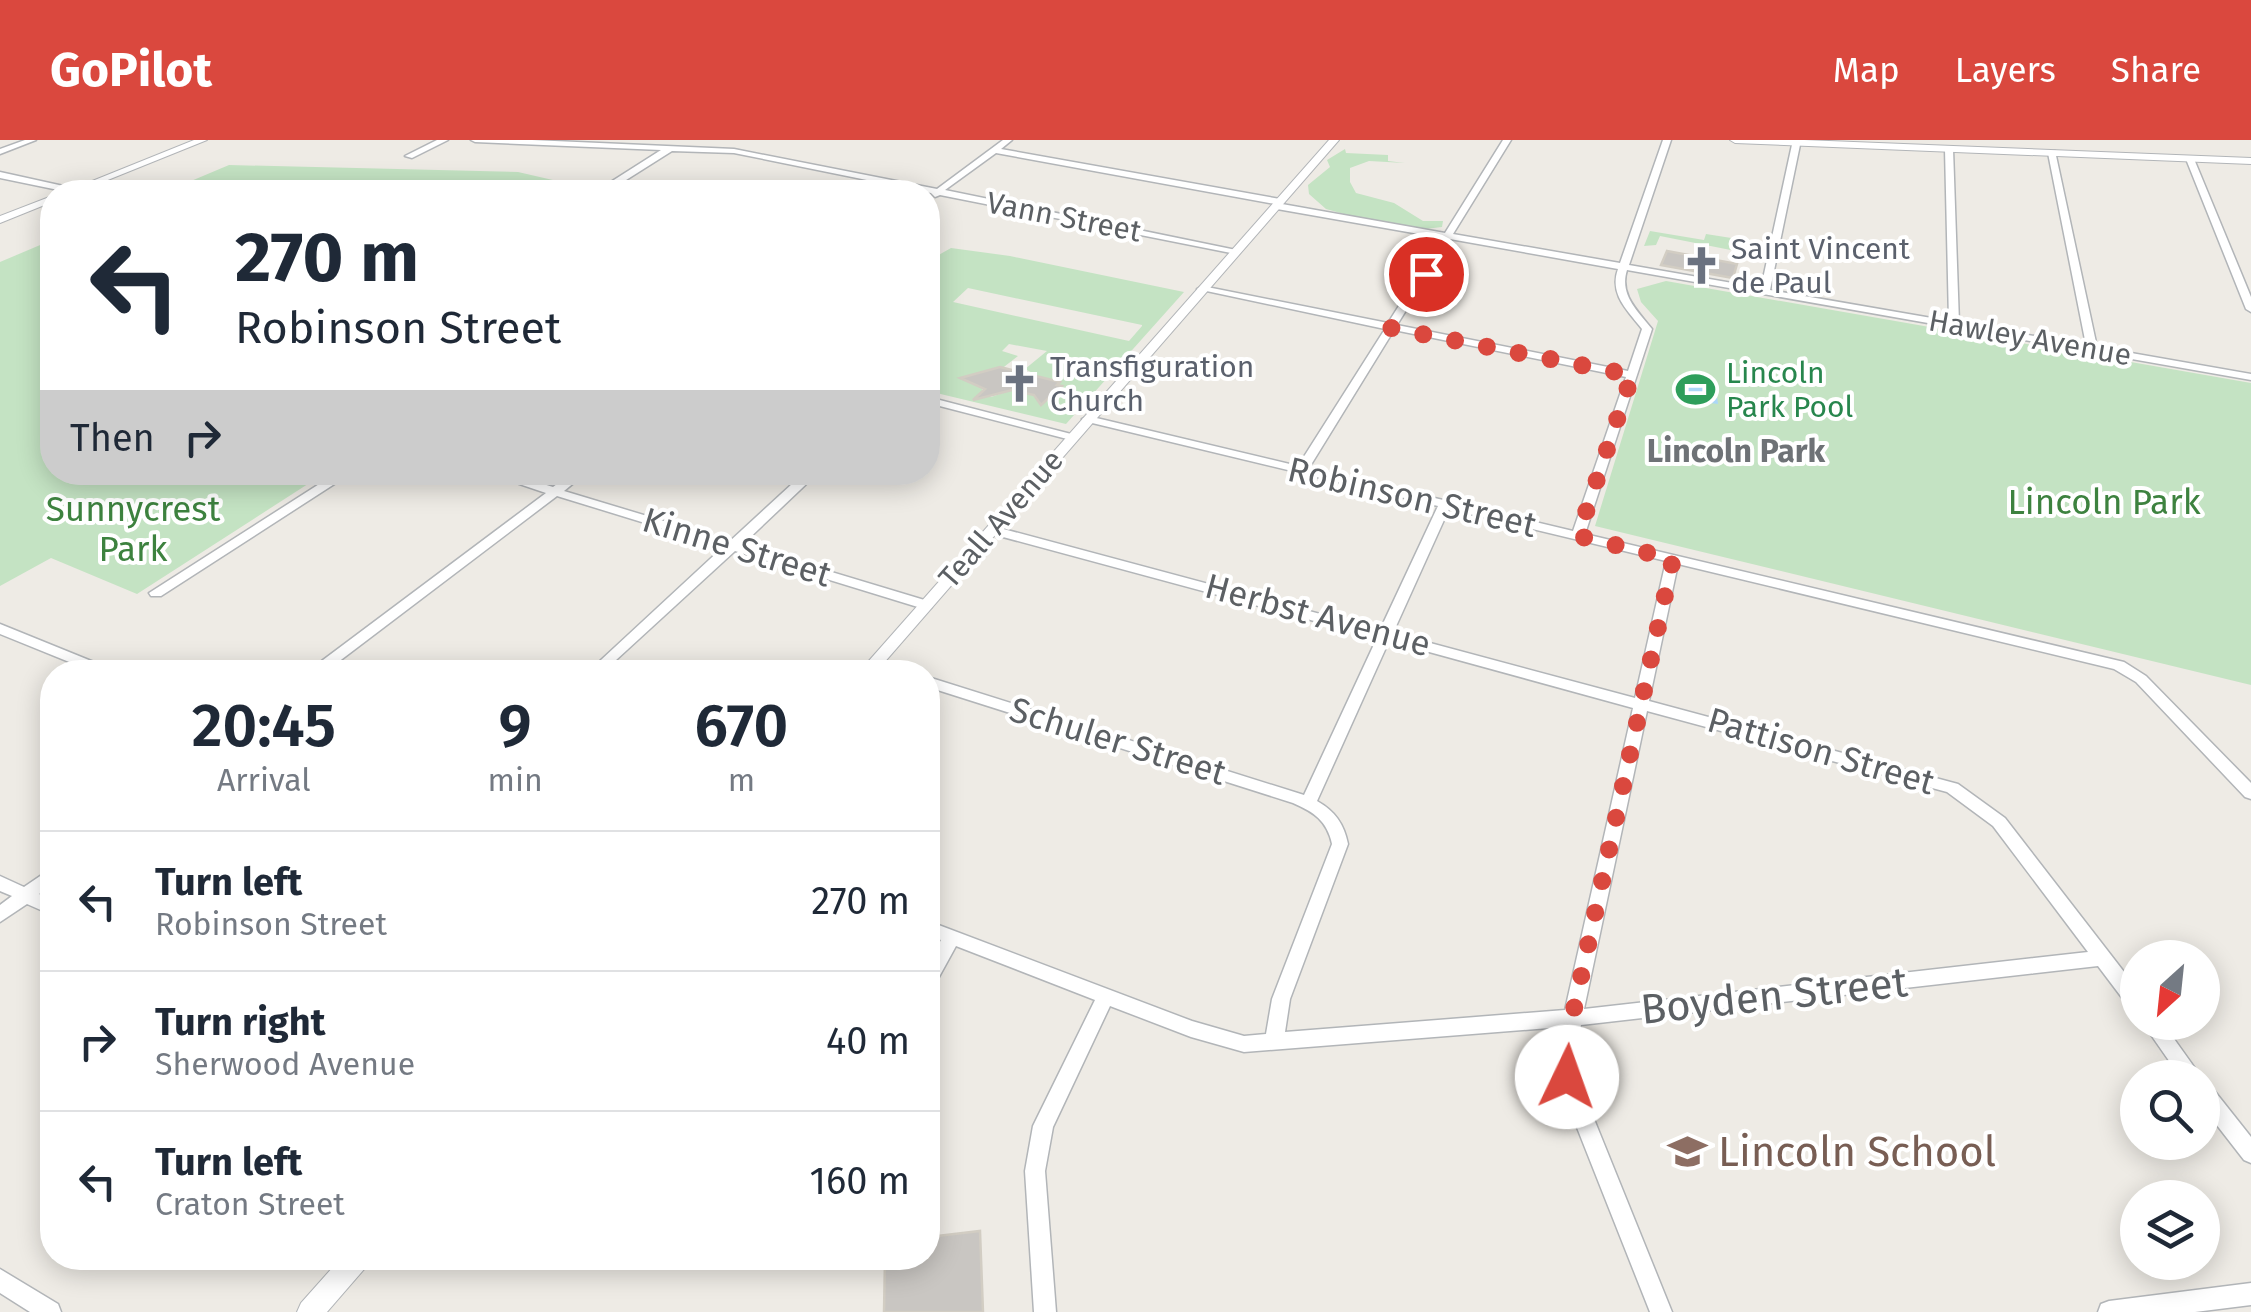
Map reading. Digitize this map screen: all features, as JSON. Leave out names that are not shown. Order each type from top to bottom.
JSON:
[{"type":"street","points":[[0,152],[32,140]]},
{"type":"street","points":[[103,180],[202,140]]},
{"type":"street","points":[[409,156],[444,140]]},
{"type":"street","name":"Vann Street","points":[[475,140],[734,151],[878,180]]},
{"type":"street","points":[[614,180],[686,140]]},
{"type":"street","points":[[940,191],[1008,140]]},
{"type":"street","name":"Teall Avenue","points":[[879,660],[1334,140]]},
{"type":"street","points":[[1301,470],[1508,140]]},
{"type":"street","points":[[1578,536],[1647,329],[1620,293],[1622,266],[1667,140]]},
{"type":"street","points":[[1735,140],[2251,162]]},
{"type":"street","points":[[2053,140],[2052,153],[2092,349]]},
{"type":"street","points":[[1765,291],[1797,141]]},
{"type":"street","points":[[1948,149],[1954,325]]},
{"type":"street","name":"Hawley Avenue","points":[[995,150],[1447,236],[2251,377]]},
{"type":"street","points":[[2190,159],[2251,309]]},
{"type":"street","points":[[0,175],[40,184]]},
{"type":"street","name":"Vann Street","points":[[940,192],[1236,251]]},
{"type":"street","points":[[0,220],[40,205]]},
{"type":"street","points":[[1202,289],[1632,375]]},
{"type":"street","points":[[940,403],[1072,438]]},
{"type":"street","name":"Robinson Street","points":[[1088,419],[2119,664],[2141,678],[2251,793]]},
{"type":"street","points":[[156,593],[326,485]]},
{"type":"street","name":"Kinne Street","points":[[535,485],[926,605]]},
{"type":"street","points":[[332,660],[564,485]]},
{"type":"street","points":[[607,660],[799,485]]},
{"type":"street","points":[[1274,1043],[1281,999],[1340,844],[1338,825],[1328,813],[1308,803],[1445,504]]},
{"type":"street","name":"Herbst Avenue","points":[[992,530],[1644,702]]},
{"type":"street","points":[[1661,1312],[1567,1077],[1564,1059],[1673,559]]},
{"type":"street","points":[[0,628],[77,660]]},
{"type":"street","name":"Schuler Street","points":[[940,686],[1308,803]]},
{"type":"street","name":"Pattison Street","points":[[1644,702],[1952,788],[2000,822],[2120,983]]},
{"type":"street","points":[[0,883],[40,903]]},
{"type":"street","points":[[0,915],[40,884]]},
{"type":"street","name":"Boyden Street","points":[[940,932],[1244,1044],[1572,1018],[2101,958]]},
{"type":"street","points":[[940,959],[952,937]]},
{"type":"street","points":[[1045,1312],[1035,1170],[1042,1126],[1069,1064],[1106,996]]},
{"type":"street","points":[[2164,1040],[2179,1060]]},
{"type":"street","points":[[2220,1113],[2251,1153]]},
{"type":"street","points":[[310,1312],[347,1270]]},
{"type":"street","points":[[0,1280],[50,1312]]},
{"type":"street","points":[[2109,1312],[2251,1294]]},
{"type":"green space","points":[[1345,149],[1346,153],[1388,155],[1388,161],[1405,163],[1369,161],[1350,168],[1350,182],[1356,193],[1394,203],[1423,221],[1443,221],[1442,227],[1425,229],[1326,209],[1309,194],[1308,185],[1330,167],[1327,160]]},
{"type":"green space","points":[[229,165],[518,172],[553,180],[193,180]]},
{"type":"green space","points":[[1650,231],[1704,240],[1706,234],[1763,243],[1761,256],[1660,236],[1656,245],[1644,246]]},
{"type":"green space","name":"Sunnycrest Park","points":[[40,245],[40,485],[306,485],[137,594],[51,558],[0,586],[0,262]]},
{"type":"green space","points":[[951,248],[1010,256],[1184,292],[1066,424],[940,394],[940,254]],"holes":[[[968,288],[1142,325],[1129,341],[953,302]],[[1009,344],[1047,351],[1025,369],[1051,383],[1060,380],[1057,385],[1061,387],[1041,402],[1039,397],[1012,390],[991,397],[982,393],[982,384],[1018,356],[1002,351]]]},
{"type":"green space","name":"Lincoln Park","points":[[1666,281],[2251,383],[2251,685],[1595,526],[1658,321],[1641,302],[1637,289]]},
{"type":"water","name":"Lincoln Park Pool","points":[[1678,377],[1715,382],[1718,404],[1673,398]]},
{"type":"building","name":"Saint Vincent de Paul","points":[[1667,251],[1737,264],[1733,278],[1661,265]]},
{"type":"building","name":"Transfiguration Church","points":[[1000,367],[1060,382],[1057,385],[1062,386],[1041,405],[1034,395],[1012,390],[973,400],[985,389],[960,378]]},
{"type":"building","points":[[980,1231],[983,1312],[884,1312],[885,1270],[940,1270],[940,1236]]},
{"type":"place","name":"Saint Vincent de Paul","points":[[1701,266]]},
{"type":"place","name":"Transfiguration Church","points":[[1020,384]]},
{"type":"place","name":"Lincoln Park Pool","points":[[1696,390]]},
{"type":"place","name":"Lincoln School","points":[[1688,1152]]},
{"type":"district","name":"Lincoln Park","points":[[1736,451]]},
{"type":"route","points":[[1426,274],[1391,328],[1632,375],[1578,536],[1673,559],[1572,1018],[1564,1059],[1567,1077]]}]
